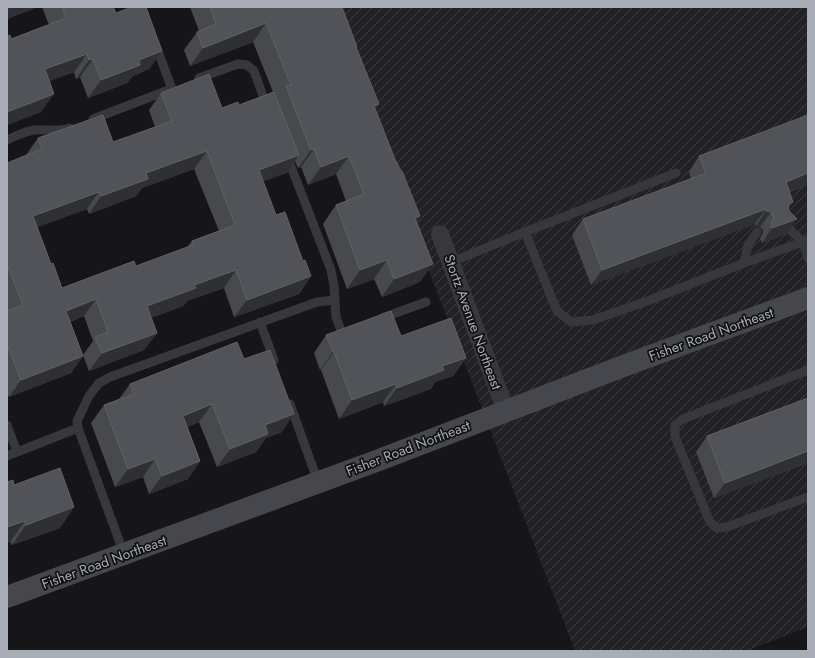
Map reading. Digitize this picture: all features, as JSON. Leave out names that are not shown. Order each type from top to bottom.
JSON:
[{"type":"street","name":"Stortz Avenue Northeast","points":[[440,234],[506,411]]},
{"type":"street","name":"Fisher Road Northeast","points":[[7,597],[808,298]]},
{"type":"lane","points":[[7,140],[35,130],[57,131],[65,129],[176,87],[151,34]]},
{"type":"lane","points":[[194,80],[238,64],[247,65],[254,71],[271,115]]},
{"type":"lane","points":[[282,145],[331,270],[334,286],[336,317],[343,333]]},
{"type":"lane","points":[[451,262],[676,173]]},
{"type":"lane","points":[[783,223],[805,241],[808,258]]},
{"type":"lane","points":[[525,232],[557,310],[571,322],[593,320],[805,241]]},
{"type":"lane","points":[[744,263],[748,245],[757,232]]},
{"type":"lane","points":[[124,554],[78,428],[77,420],[80,413],[89,396],[99,383],[110,377],[260,322],[317,302],[334,300]]},
{"type":"lane","points":[[377,320],[426,302]]},
{"type":"lane","points":[[260,322],[276,366]]},
{"type":"lane","points":[[808,370],[683,419],[675,425],[675,437],[710,522],[717,528],[727,527],[808,497]]},
{"type":"lane","points":[[286,395],[318,482]]},
{"type":"lane","points":[[7,425],[17,452]]},
{"type":"lane","points":[[7,456],[78,428]]},
{"type":"shaded area","points":[[326,7],[808,7],[808,627],[747,651],[575,651]]},
{"type":"building","points":[[62,7],[113,7],[116,13],[132,7],[146,7],[162,51],[139,60],[140,65],[101,80],[93,59],[89,60],[87,54],[45,69],[54,94],[7,112],[7,36],[10,35],[11,39],[66,18]]},
{"type":"building","points":[[210,7],[342,7],[379,104],[374,106],[396,162],[402,171],[420,216],[415,218],[433,264],[394,279],[387,260],[360,270],[336,205],[364,194],[349,156],[321,167],[314,149],[311,150],[286,86],[291,85],[266,23],[203,48],[197,32],[216,24]]},
{"type":"building","points":[[209,74],[222,108],[238,102],[239,105],[274,92],[299,155],[259,170],[276,215],[285,212],[303,261],[305,260],[311,276],[247,300],[236,270],[194,285],[196,288],[147,306],[157,333],[102,353],[95,337],[108,332],[96,299],[66,311],[83,356],[21,380],[7,344],[7,311],[23,305],[7,264],[7,163],[42,149],[38,138],[103,115],[113,142],[172,121],[161,93]],"holes":[[[207,151],[235,225],[192,241],[193,245],[136,266],[134,261],[62,288],[53,263],[51,264],[33,216],[99,192],[101,196],[148,179],[146,173]]]},
{"type":"building","points":[[808,115],[808,173],[786,182],[793,202],[789,204],[788,209],[797,219],[772,228],[771,223],[774,218],[771,212],[766,211],[766,209],[602,270],[583,219],[706,173],[699,156]]},
{"type":"building","points":[[391,311],[401,336],[451,318],[466,358],[442,366],[444,370],[397,388],[396,384],[352,400],[326,335]]},
{"type":"building","points":[[237,342],[244,359],[270,350],[294,414],[265,425],[268,434],[230,449],[212,404],[183,416],[200,461],[162,476],[155,459],[128,469],[104,405],[134,394],[130,384]]},
{"type":"building","points":[[808,398],[808,451],[725,483],[707,436]]},
{"type":"building","points":[[60,468],[74,507],[26,525],[25,521],[7,527],[7,482],[13,480],[14,485]]}]
